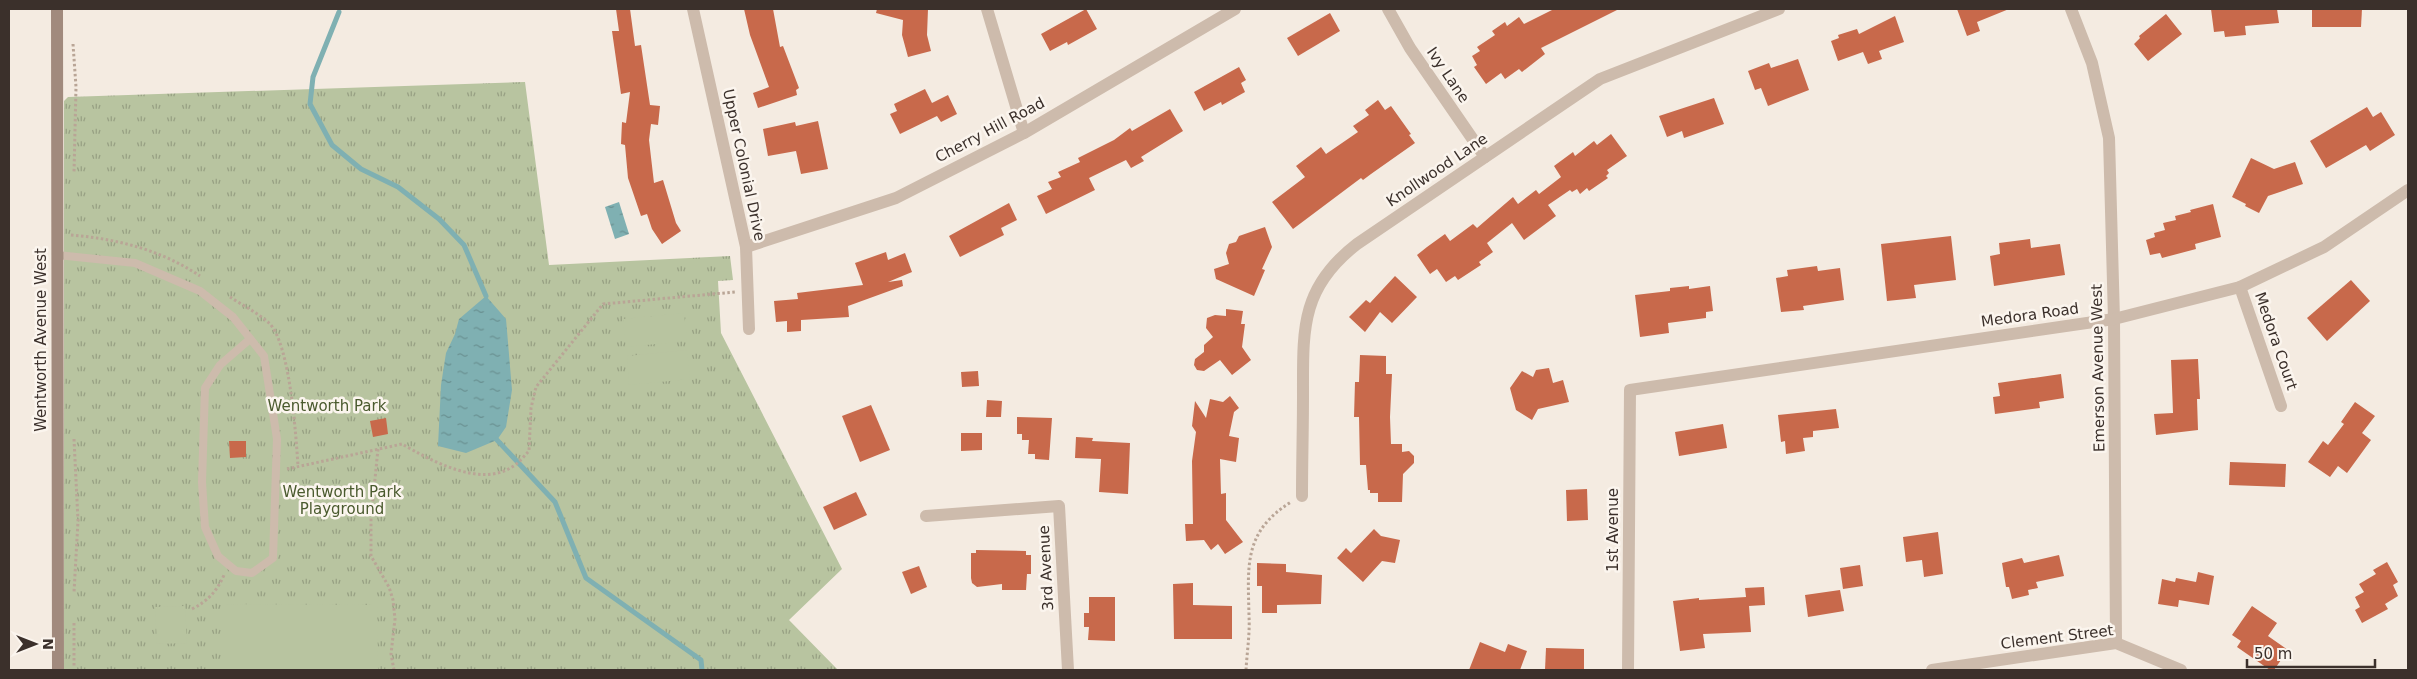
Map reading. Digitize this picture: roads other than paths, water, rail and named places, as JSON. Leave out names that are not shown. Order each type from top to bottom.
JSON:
[{"type":"street","name":"Wentworth Avenue West","points":[[57,9],[58,670]]},
{"type":"street","name":"Upper Colonial Drive","points":[[693,9],[746,247],[749,330]]},
{"type":"street","points":[[987,9],[1024,133]]},
{"type":"street","name":"Cherry Hill Road","points":[[746,247],[896,198],[1024,133],[1235,9]]},
{"type":"street","name":"Ivy Lane","points":[[1388,9],[1410,48],[1485,157]]},
{"type":"street","name":"Knollwood Lane","points":[[1302,496],[1304,328],[1312,300],[1325,275],[1357,244],[1600,79],[1778,9]]},
{"type":"street","name":"Emerson Avenue West","points":[[2071,9],[2092,63],[2109,138],[2114,318],[2116,643]]},
{"type":"street","name":"Medora Road","points":[[1630,390],[2114,318],[2240,287],[2324,247],[2408,190]]},
{"type":"street","name":"Medora Court","points":[[2240,287],[2281,406]]},
{"type":"street","name":"1st Avenue","points":[[1628,670],[1630,390]]},
{"type":"street","name":"3rd Avenue","points":[[926,516],[1059,506],[1068,670]]},
{"type":"street","name":"Clement Street","points":[[1932,670],[2116,643],[2182,670]]},
{"type":"lane","points":[[57,255],[136,263],[200,291],[233,317],[264,356],[277,439],[273,558],[252,573],[236,571],[218,556],[205,527],[202,482],[205,388],[220,366],[250,339]]},
{"type":"water","points":[[619,202],[629,234],[615,239],[605,207]]},
{"type":"water","points":[[486,296],[506,319],[512,390],[506,427],[497,440],[466,453],[438,446],[441,385],[446,353],[455,334],[459,319]]},
{"type":"waterway","points":[[339,12],[313,77],[310,104],[332,145],[361,169],[398,187],[439,219],[464,245],[486,296]]},
{"type":"waterway","points":[[497,440],[555,502],[586,578],[701,660],[702,670]]},
{"type":"park label","name":"Wentworth Park","points":[[327,406]]},
{"type":"park label","name":"Wentworth Park Playground","points":[[342,500]]}]
